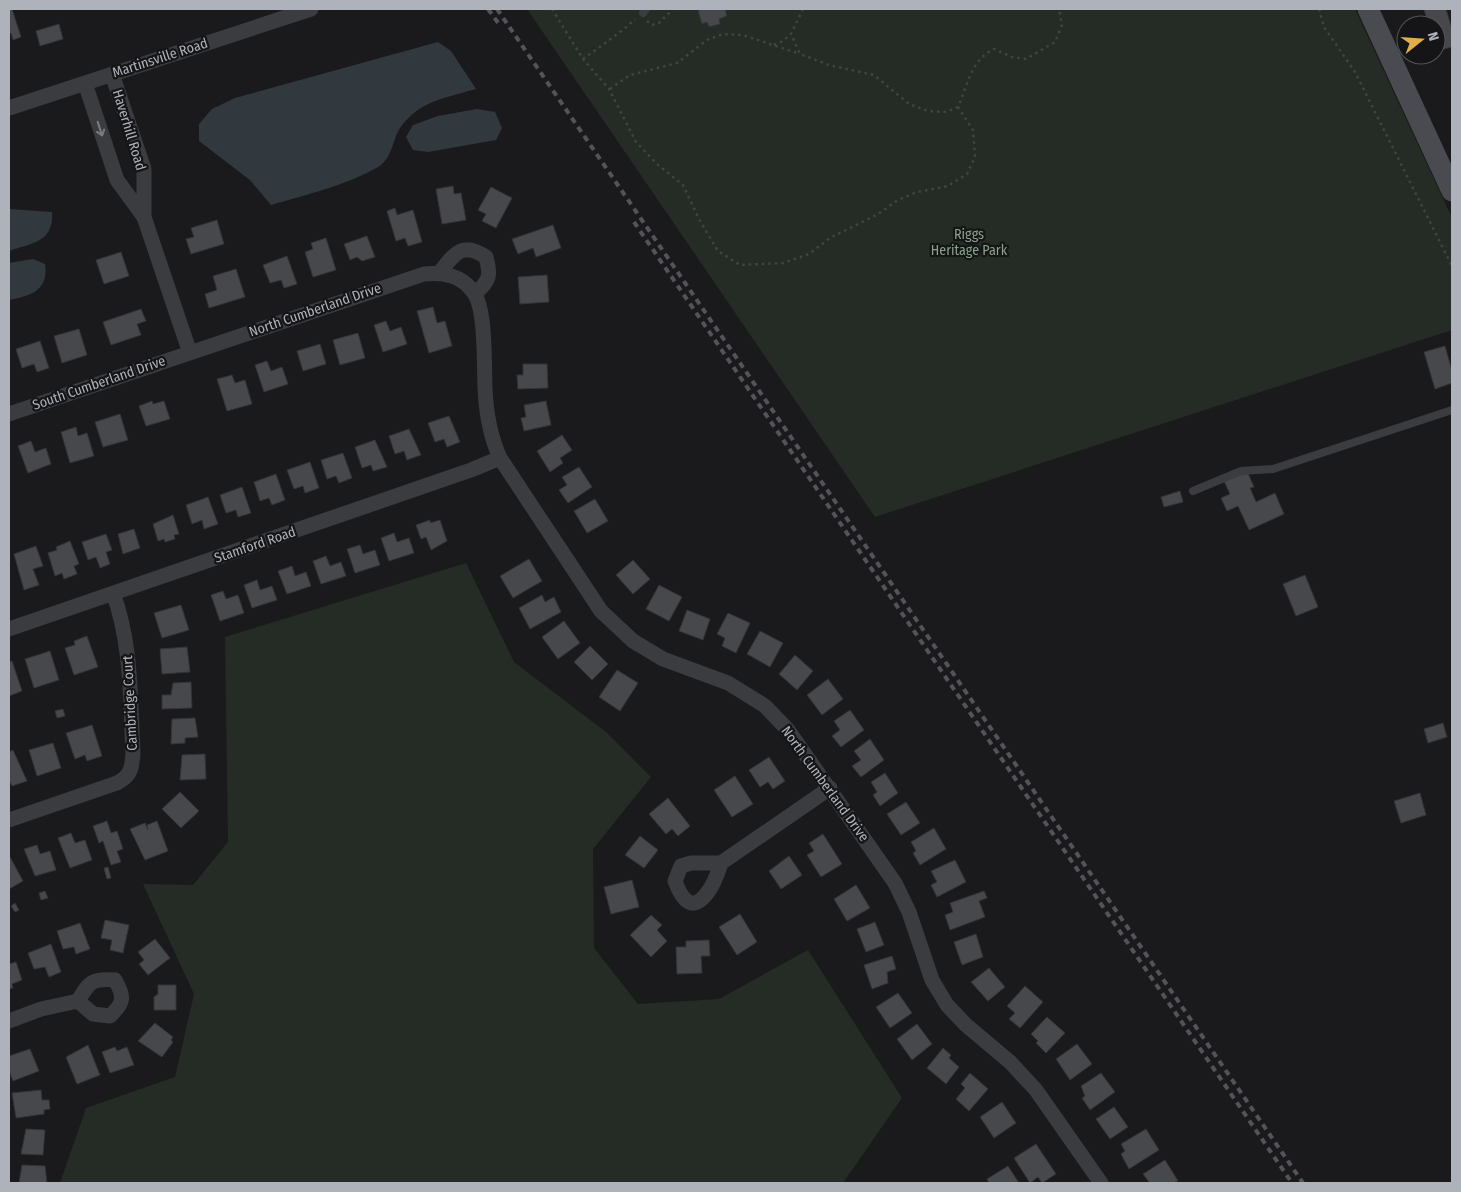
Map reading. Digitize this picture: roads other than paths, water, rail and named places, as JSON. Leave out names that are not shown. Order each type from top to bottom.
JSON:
[{"type":"main road","points":[[1368,9],[1452,191]]},
{"type":"street","name":"Martinsville Road","points":[[9,108],[311,9]]},
{"type":"street","name":"Haverhill Road","points":[[112,74],[144,169],[144,217]]},
{"type":"street","name":"Haverhill Road","points":[[84,83],[117,180],[144,217],[190,353]]},
{"type":"street","points":[[466,248],[476,250],[486,257],[490,271],[487,283],[475,294],[463,281],[440,272],[454,255],[466,248]]},
{"type":"street","name":"North Cumberland Drive","points":[[190,353],[424,274],[440,272]]},
{"type":"street","name":"North Cumberland Drive","points":[[475,294],[479,304],[483,330],[489,426],[500,458],[602,611],[633,641],[663,659],[728,683],[766,706],[788,730],[896,883],[909,912],[932,980],[947,1005],[966,1025],[1010,1062],[1036,1090],[1099,1183]]},
{"type":"street","name":"South Cumberland Drive","points":[[9,414],[190,353]]},
{"type":"street","name":"Stamford Road","points":[[9,629],[471,470],[500,458]]},
{"type":"street","name":"Cambridge Court","points":[[9,820],[117,783],[127,778],[132,769],[127,641],[122,617],[113,593]]},
{"type":"street","points":[[721,863],[830,788]]},
{"type":"street","points":[[9,1021],[41,1009],[78,1001]]},
{"type":"lane","points":[[1193,491],[1241,471],[1273,469],[1452,410]]},
{"type":"railway","points":[[488,9],[499,24]]},
{"type":"railway","points":[[497,9],[1303,1183]]},
{"type":"railway","points":[[634,222],[1292,1183]]},
{"type":"park label","name":"Riggs Heritage Park","points":[[969,242]]}]
